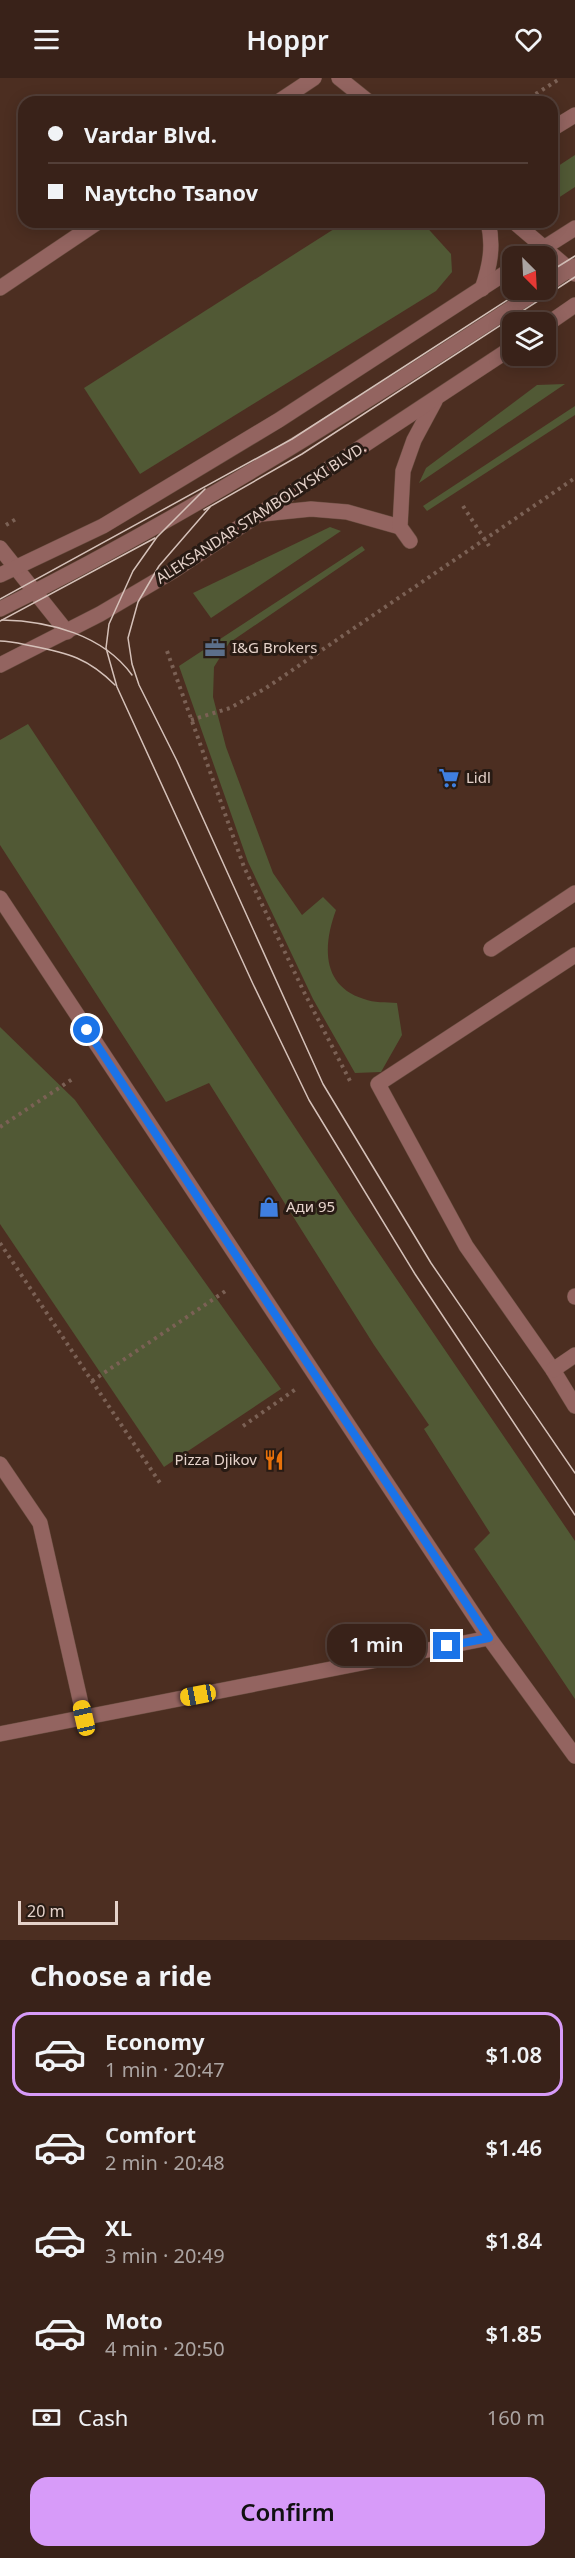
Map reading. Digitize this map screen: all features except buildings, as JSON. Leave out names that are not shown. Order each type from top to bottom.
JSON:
[{"type":"street","points":[[287,96],[314,78]]},
{"type":"street","points":[[339,78],[362,96]]},
{"type":"street","points":[[558,125],[575,115]]},
{"type":"street","points":[[0,288],[89,228]]},
{"type":"street","points":[[482,289],[491,257],[489,228]]},
{"type":"street","points":[[519,228],[533,246]]},
{"type":"street","points":[[547,246],[575,228]]},
{"type":"street","points":[[556,261],[573,270]]},
{"type":"street","points":[[556,279],[573,270]]},
{"type":"street","points":[[0,575],[103,526],[279,420],[502,275]]},
{"type":"street","points":[[0,609],[234,483],[524,300]]},
{"type":"street","points":[[556,318],[575,305]]},
{"type":"street","name":"ALEKSANDAR STAMBOLIYSKI BLVD.","points":[[0,665],[67,632],[173,571],[502,354]]},
{"type":"street","points":[[400,527],[403,471],[414,440],[436,398]]},
{"type":"street","points":[[259,515],[311,509],[348,512],[400,527],[410,541]]},
{"type":"street","points":[[0,548],[67,632]]},
{"type":"street","points":[[491,949],[575,893]]},
{"type":"street","points":[[0,898],[489,1638],[575,1756]]},
{"type":"street","points":[[575,955],[378,1084],[465,1246],[575,1406]]},
{"type":"street","points":[[552,1370],[575,1355]]},
{"type":"street","points":[[0,1464],[40,1523],[84,1718]]},
{"type":"street","points":[[0,1734],[489,1638]]},
{"type":"path","points":[[532,96],[561,78]]},
{"type":"path","points":[[191,720],[230,708],[266,688],[575,478]]},
{"type":"path","points":[[463,506],[489,546]]},
{"type":"path","points":[[167,651],[244,867],[304,994],[350,1082],[378,1084]]},
{"type":"path","points":[[0,1128],[74,1078]]},
{"type":"path","points":[[0,1243],[160,1483]]},
{"type":"path","points":[[92,1381],[228,1290]]},
{"type":"path","points":[[243,1426],[296,1389]]},
{"type":"green space","points":[[575,155],[575,187],[558,198],[558,166]]},
{"type":"green space","points":[[336,228],[427,228],[451,254],[452,272],[436,291],[140,474],[84,388]]},
{"type":"green space","points":[[565,384],[419,483],[426,468],[537,385]]},
{"type":"green space","points":[[575,406],[575,415],[427,511],[423,506]]},
{"type":"green space","points":[[330,527],[341,531],[211,618],[193,593]]},
{"type":"green space","points":[[362,546],[365,550],[229,643],[214,667],[213,697],[226,747],[273,873],[302,915],[323,897],[336,910],[328,950],[333,974],[340,985],[350,993],[372,1001],[397,1003],[402,1035],[381,1072],[355,1073],[313,999],[248,862],[179,666]]},
{"type":"green space","points":[[28,724],[353,1215],[575,1541],[575,1699],[474,1549],[490,1533],[424,1429],[429,1425],[374,1345],[209,1083],[166,1102],[0,845],[0,740]]},
{"type":"green space","points":[[0,1027],[75,1100],[281,1389],[164,1467],[0,1224]]},
{"type":"tram line","points":[[556,268],[575,256]]},
{"type":"tram line","points":[[204,510],[302,454],[575,277]]},
{"type":"tram line","points":[[0,599],[292,439],[507,300]]},
{"type":"tram line","points":[[205,489],[157,537],[133,571],[109,624],[106,648],[117,687],[253,984],[309,1100],[415,1274],[575,1515]]},
{"type":"tram line","points":[[210,507],[159,566],[138,602],[128,638],[132,664],[139,685],[177,761],[323,1084],[431,1263],[575,1473]]},
{"type":"tram line","points":[[0,621],[155,538]]},
{"type":"tram line","points":[[2,620],[57,627],[91,640],[120,661],[132,675]]},
{"type":"tram line","points":[[0,641],[67,654],[96,668],[115,685]]},
{"type":"place","name":"I&G Brokers","points":[[215,648]]},
{"type":"place","name":"Lidl","points":[[449,778]]},
{"type":"place","name":"Ади 95","points":[[269,1207]]},
{"type":"place","name":"Pizza Djikov","points":[[274,1460]]},
{"type":"route","points":[[87,1030],[489,1638],[447,1646]]}]
